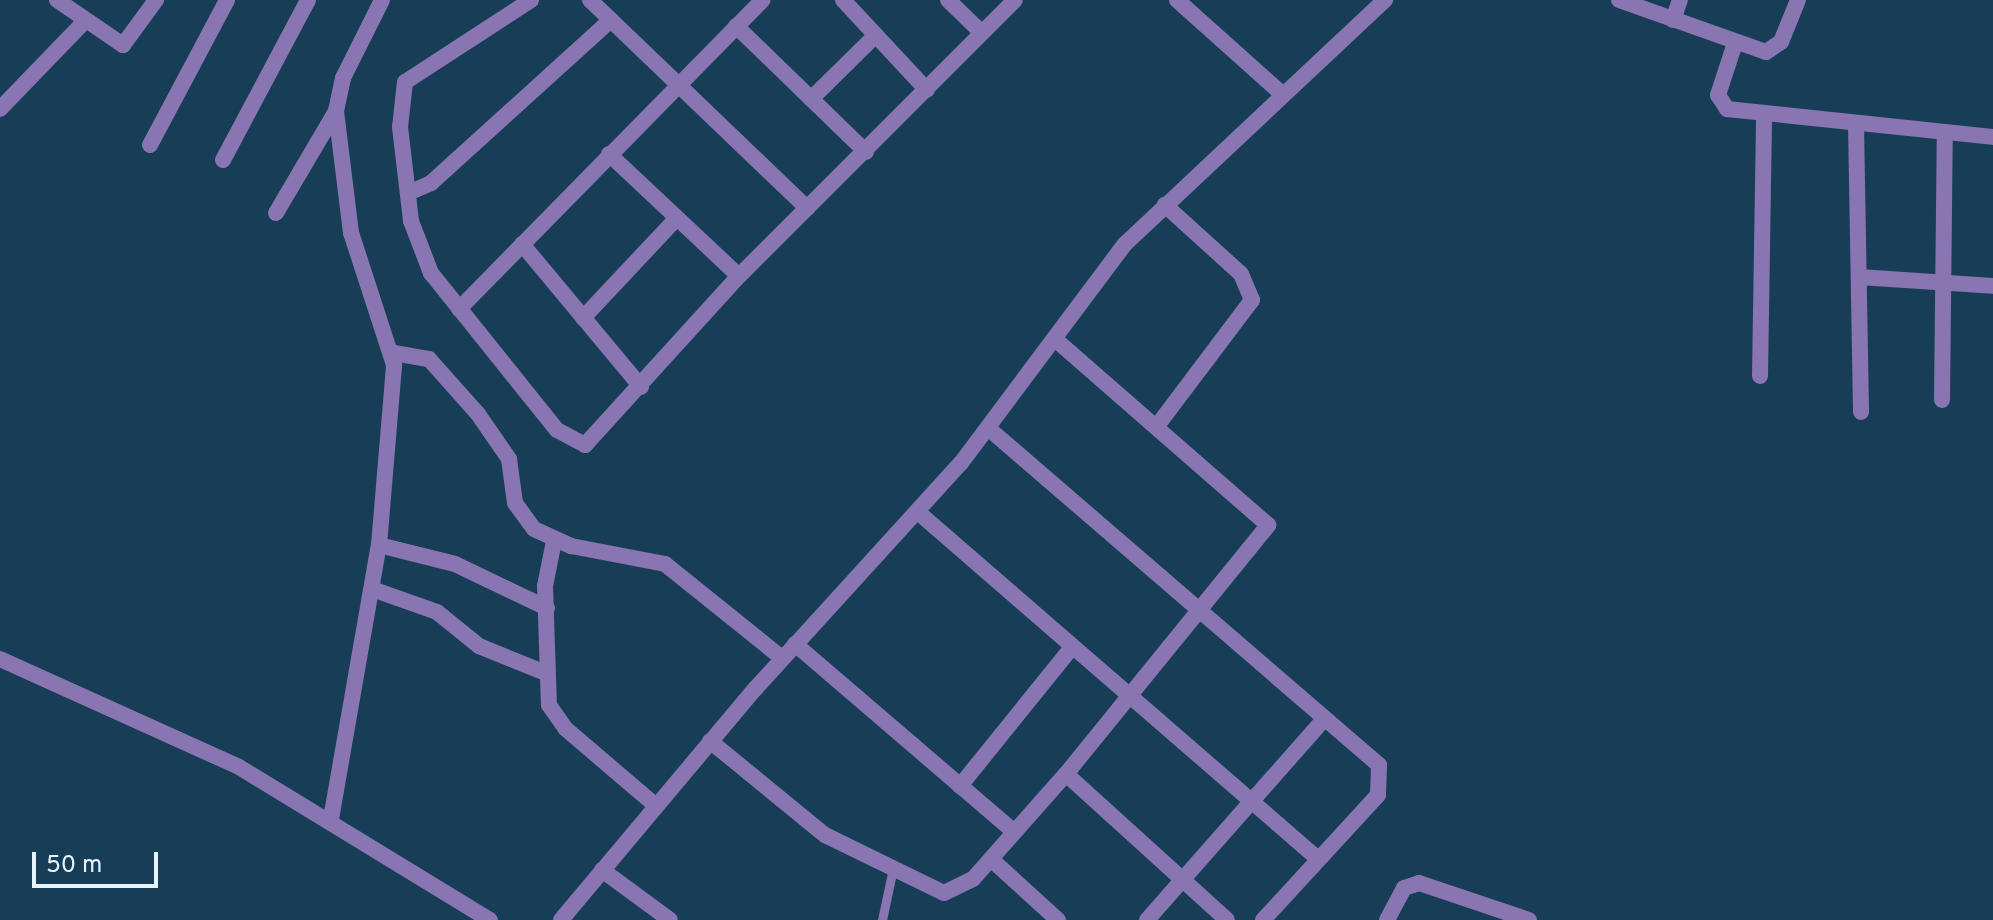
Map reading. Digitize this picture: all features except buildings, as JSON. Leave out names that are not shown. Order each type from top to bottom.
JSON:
[{"type":"street","points":[[57,0],[123,45],[156,0]]},
{"type":"street","points":[[150,145],[227,0]]},
{"type":"street","points":[[223,160],[308,0]]},
{"type":"street","points":[[276,213],[336,111],[343,78],[382,0]]},
{"type":"street","points":[[531,0],[405,82],[400,127],[416,247],[459,309],[571,443],[597,439],[739,276],[1015,0]]},
{"type":"street","points":[[590,0],[807,208]]},
{"type":"street","points":[[459,309],[763,0]]},
{"type":"street","points":[[843,0],[927,90]]},
{"type":"street","points":[[948,0],[982,33]]},
{"type":"street","points":[[1177,0],[1280,92]]},
{"type":"street","points":[[561,920],[782,658],[919,513],[1056,340],[1097,277],[1280,92],[1385,0]]},
{"type":"street","points":[[1619,0],[1735,43],[1774,50],[1798,0]]},
{"type":"street","points":[[1673,20],[1680,0]]},
{"type":"street","points":[[408,193],[431,183],[611,20]]},
{"type":"street","points":[[0,109],[85,21]]},
{"type":"street","points":[[736,26],[866,152]]},
{"type":"street","points":[[811,99],[876,35]]},
{"type":"street","points":[[1735,43],[1721,103],[1764,116],[1993,137]]},
{"type":"street","points":[[331,819],[379,545],[394,353],[351,233],[336,111]]},
{"type":"street","points":[[1760,376],[1764,116]]},
{"type":"street","points":[[1856,124],[1861,412]]},
{"type":"street","points":[[1942,400],[1945,132]]},
{"type":"street","points":[[609,154],[739,276]]},
{"type":"street","points":[[1157,426],[1252,300],[1241,274],[1165,205]]},
{"type":"street","points":[[583,318],[677,218]]},
{"type":"street","points":[[522,244],[641,387]]},
{"type":"street","points":[[1859,277],[1993,286]]},
{"type":"street","points":[[710,741],[825,835],[892,873],[944,893],[992,860],[1066,774],[1268,525],[1056,340]]},
{"type":"street","points":[[394,353],[440,368],[509,459],[521,515],[554,541],[665,564],[782,658]]},
{"type":"street","points":[[988,428],[1379,765],[1383,785],[1263,920]]},
{"type":"street","points":[[919,513],[1317,858]]},
{"type":"street","points":[[554,541],[543,672],[555,717],[655,805]]},
{"type":"street","points":[[379,545],[455,564],[547,608]]},
{"type":"street","points":[[372,589],[437,612],[479,646],[543,672]]},
{"type":"street","points":[[795,644],[1014,832]]},
{"type":"street","points":[[960,786],[1072,647]]},
{"type":"street","points":[[0,659],[101,700],[331,819],[490,920]]},
{"type":"street","points":[[1147,920],[1251,798],[1324,719]]},
{"type":"street","points":[[1066,774],[1227,920]]},
{"type":"street","points":[[992,860],[1058,920]]},
{"type":"street","points":[[602,870],[670,920]]},
{"type":"street","points":[[1387,920],[1399,894],[1419,883],[1529,920]]},
{"type":"lane","points":[[882,920],[892,873]]}]
